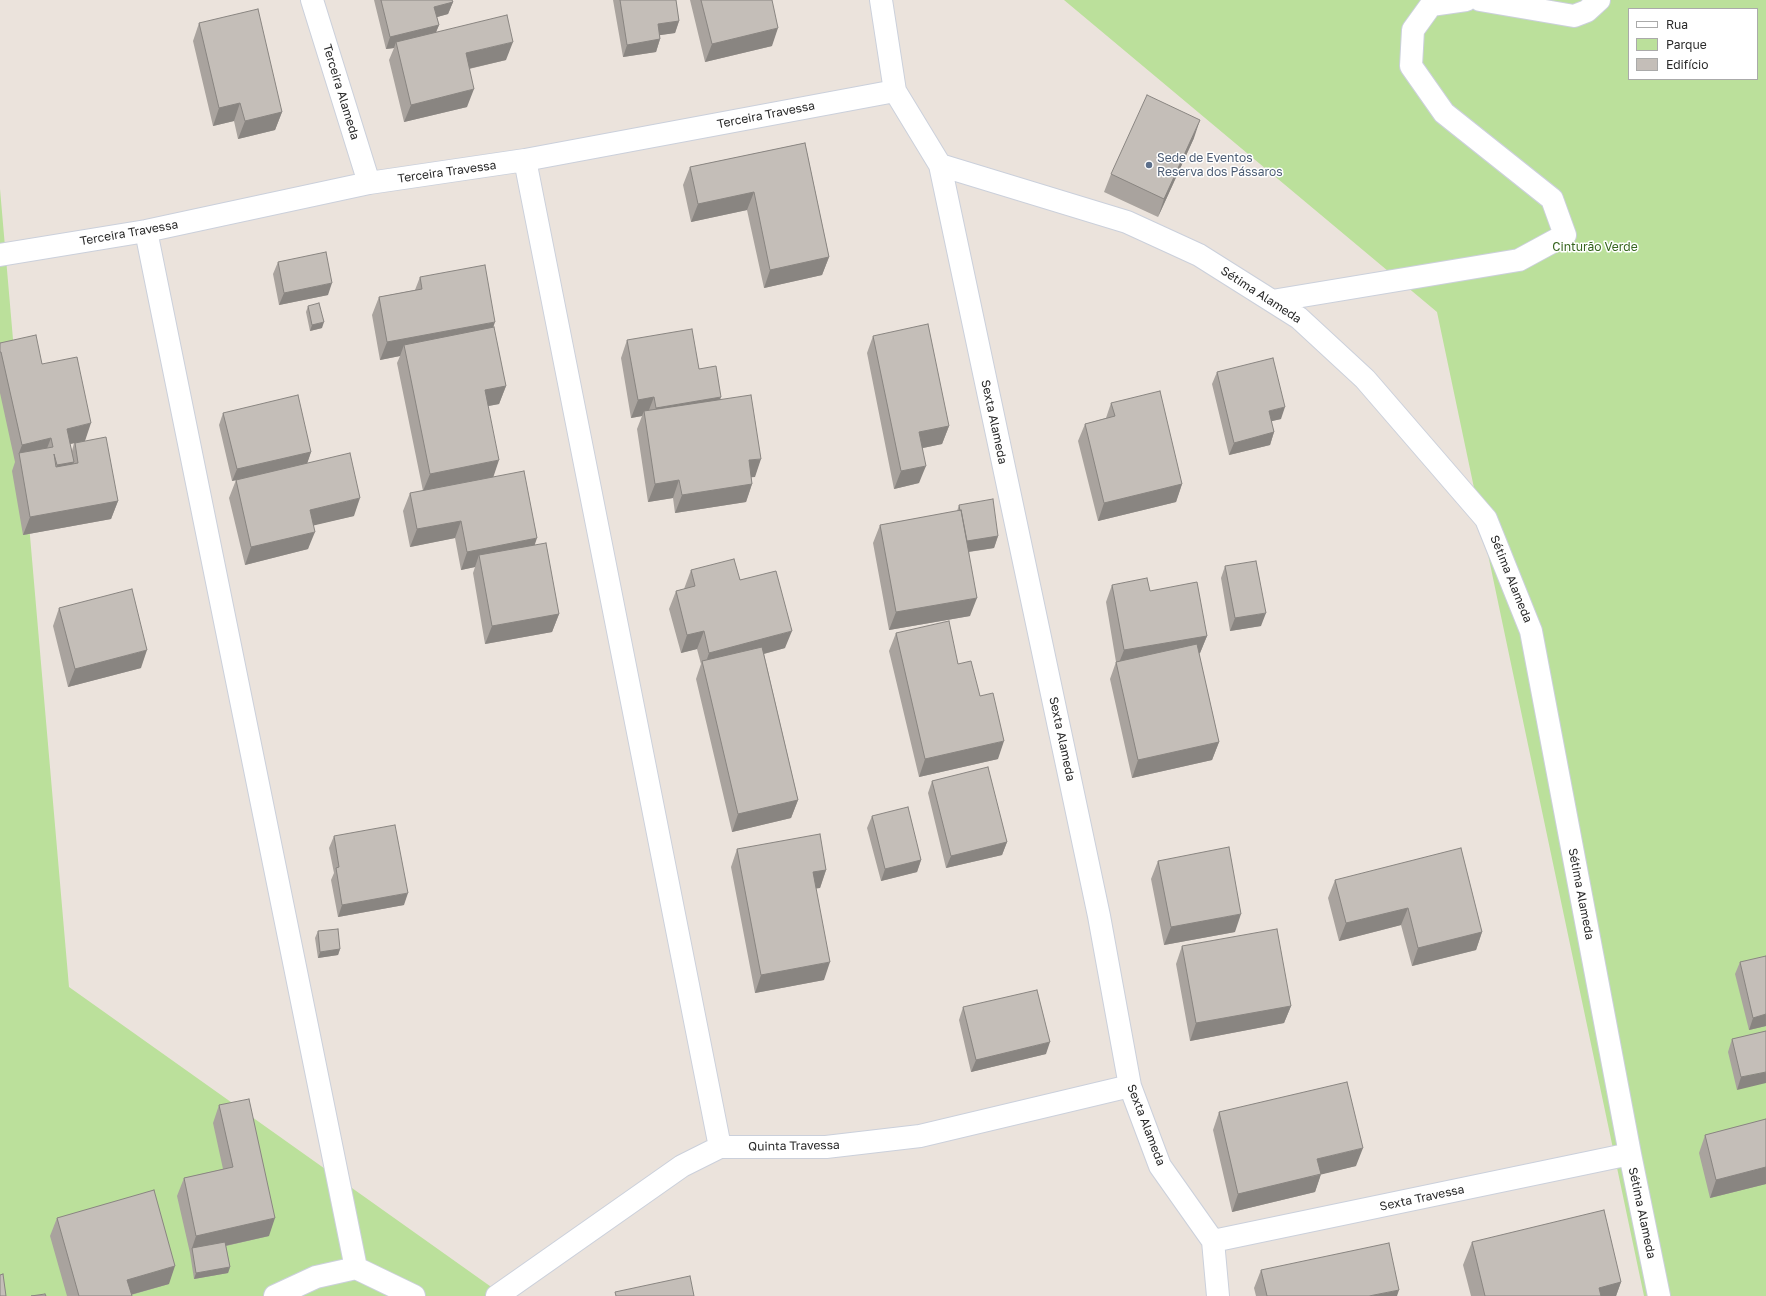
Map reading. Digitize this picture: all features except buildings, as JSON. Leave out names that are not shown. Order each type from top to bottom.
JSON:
[{"type":"street","name":"Terceira Alameda","points":[[312,0],[369,183]]},
{"type":"street","points":[[881,0],[895,91]]},
{"type":"street","points":[[1272,301],[1519,260],[1564,235],[1552,199],[1444,113],[1411,66],[1413,30],[1431,5],[1466,0]]},
{"type":"street","points":[[1480,0],[1574,16],[1587,11],[1599,0]]},
{"type":"street","name":"Terceira Travessa","points":[[0,255],[146,231],[369,183],[525,160],[895,91]]},
{"type":"street","name":"Sexta Alameda","points":[[895,91],[940,165],[1098,908],[1130,1086],[1160,1166],[1213,1241]]},
{"type":"street","points":[[525,160],[720,1147]]},
{"type":"street","name":"Sétima Alameda","points":[[940,165],[1126,222],[1198,255],[1299,318],[1364,379],[1486,519],[1531,631],[1630,1154],[1659,1296]]},
{"type":"street","points":[[146,231],[356,1268]]},
{"type":"street","name":"Quinta Travessa","points":[[497,1296],[682,1166],[720,1147],[826,1147],[920,1136],[1130,1086]]},
{"type":"street","name":"Sexta Travessa","points":[[1213,1241],[1630,1154]]},
{"type":"street","points":[[1213,1241],[1218,1296]]},
{"type":"street","points":[[275,1296],[316,1277],[356,1268],[414,1296]]},
{"type":"green space","name":"Cinturão Verde","points":[[1064,0],[1766,0],[1766,1296],[1644,1296],[1437,312]]},
{"type":"green space","points":[[0,189],[69,987],[504,1296],[0,1296]]},
{"type":"place","name":"Sede de Eventos Reserva dos Pássaros","points":[[1149,165]]}]
